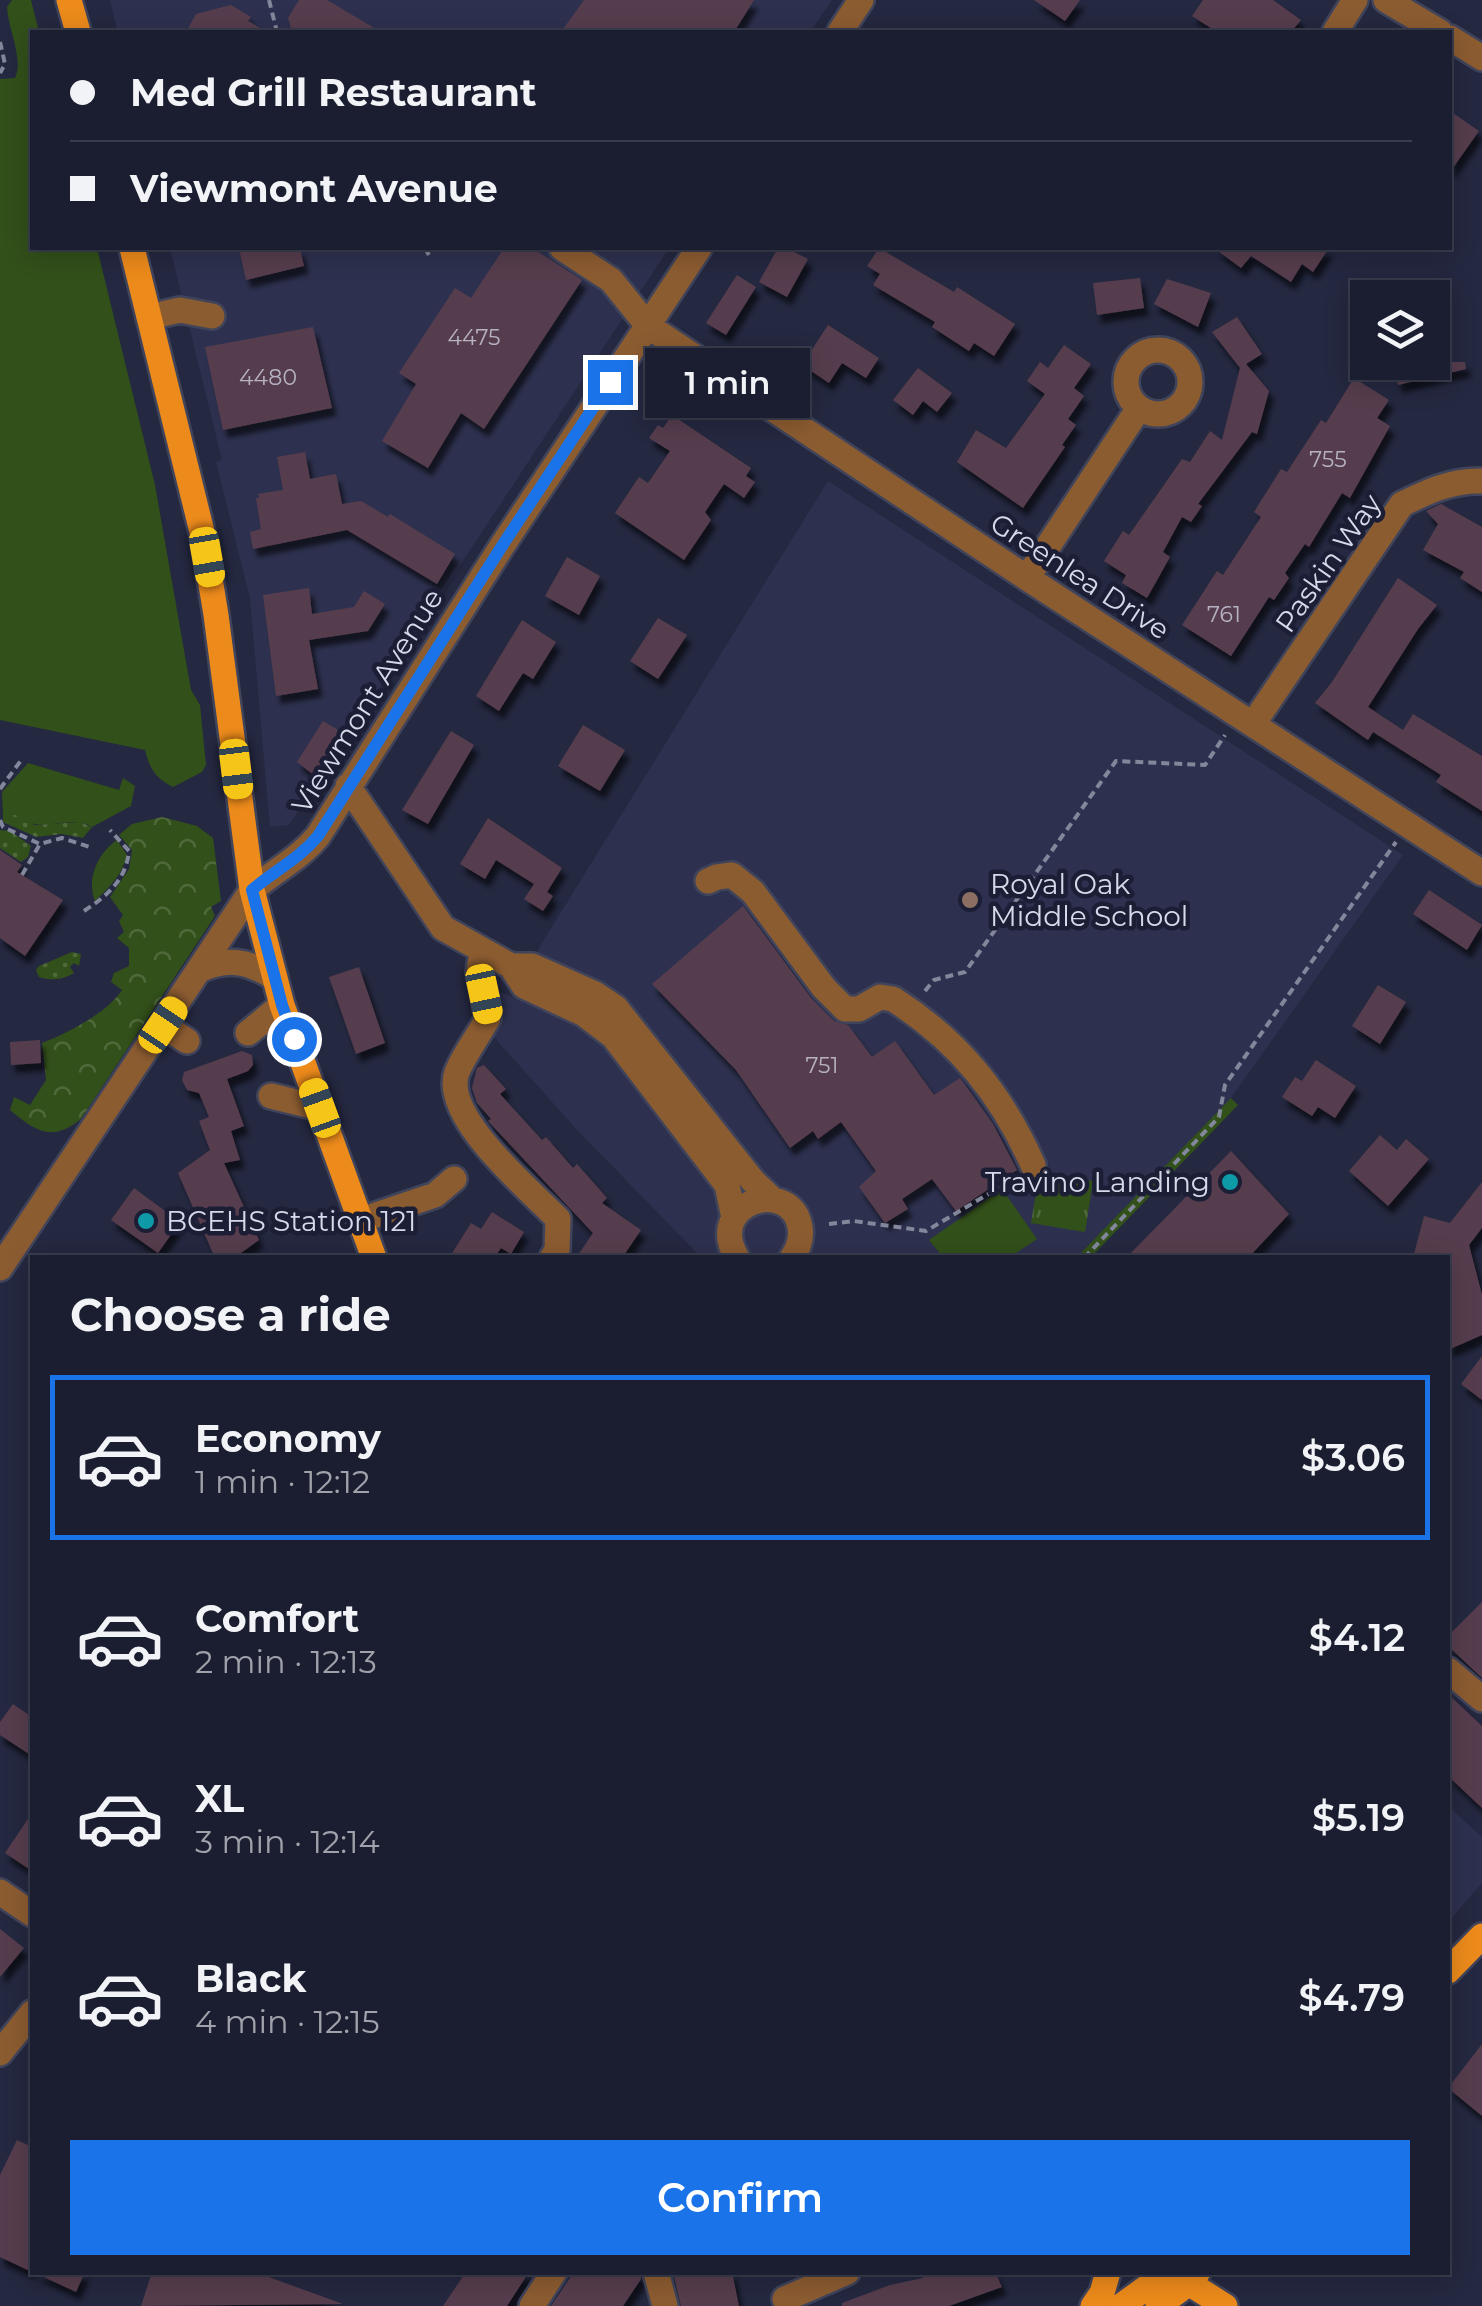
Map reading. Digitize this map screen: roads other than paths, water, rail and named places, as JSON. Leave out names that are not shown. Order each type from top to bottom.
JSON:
[{"type":"main road","points":[[69,0],[77,30]]},
{"type":"main road","points":[[132,250],[206,550],[252,890],[282,1005],[373,1255]]},
{"type":"main road","points":[[1450,1969],[1482,1936]]},
{"type":"main road","points":[[1093,2306],[1107,2275]]},
{"type":"main road","points":[[1120,2306],[1181,2275]]},
{"type":"main road","points":[[1158,2306],[1181,2275]]},
{"type":"main road","points":[[1181,2275],[1224,2306]]},
{"type":"street","points":[[841,30],[861,0]]},
{"type":"street","points":[[1335,30],[1356,0]]},
{"type":"street","points":[[1386,0],[1437,30]]},
{"type":"street","points":[[1452,39],[1482,58]]},
{"type":"street","name":"Greenlea Drive","points":[[565,250],[610,280],[648,326],[1482,873]]},
{"type":"street","name":"Viewmont Avenue","points":[[0,1268],[252,890],[274,871],[302,856],[318,836],[698,250]]},
{"type":"street","points":[[149,317],[180,310],[212,316]]},
{"type":"street","points":[[1027,578],[1139,408]]},
{"type":"street","name":"Paskin Way","points":[[1246,719],[1402,504],[1460,480],[1482,481]]},
{"type":"street","points":[[348,786],[443,928],[511,966],[532,966],[595,994],[616,1008],[753,1181],[798,1220],[800,1242],[796,1255]]},
{"type":"street","points":[[708,882],[717,876],[732,875],[753,892],[824,988],[845,1009],[859,1009],[880,996],[893,999],[958,1051],[1012,1118],[1033,1165]]},
{"type":"street","points":[[482,951],[478,971],[488,1018],[456,1074],[456,1100],[470,1126],[558,1219],[554,1255]]},
{"type":"street","points":[[200,970],[218,961],[234,961],[260,968],[274,978]]},
{"type":"street","points":[[511,966],[524,986],[584,1014],[613,1036],[727,1185],[734,1218],[729,1238],[737,1255]]},
{"type":"street","points":[[248,1033],[282,1005]]},
{"type":"street","points":[[163,1025],[187,1042]]},
{"type":"street","points":[[272,1096],[320,1108]]},
{"type":"street","points":[[360,1220],[435,1195],[454,1178]]},
{"type":"street","points":[[734,1218],[750,1202],[773,1200]]},
{"type":"street","points":[[1450,1672],[1482,1699]]},
{"type":"street","points":[[0,1892],[30,1913]]},
{"type":"street","points":[[0,2054],[30,2016]]},
{"type":"street","points":[[532,2306],[552,2275]]},
{"type":"street","points":[[657,2275],[665,2306]]},
{"type":"street","points":[[779,2275],[786,2302],[840,2275]]},
{"type":"place","name":"Royal Oak Middle School","points":[[970,900]]},
{"type":"place","name":"Travino Landing","points":[[1230,1182]]},
{"type":"place","name":"BCEHS Station 121","points":[[146,1221]]}]
